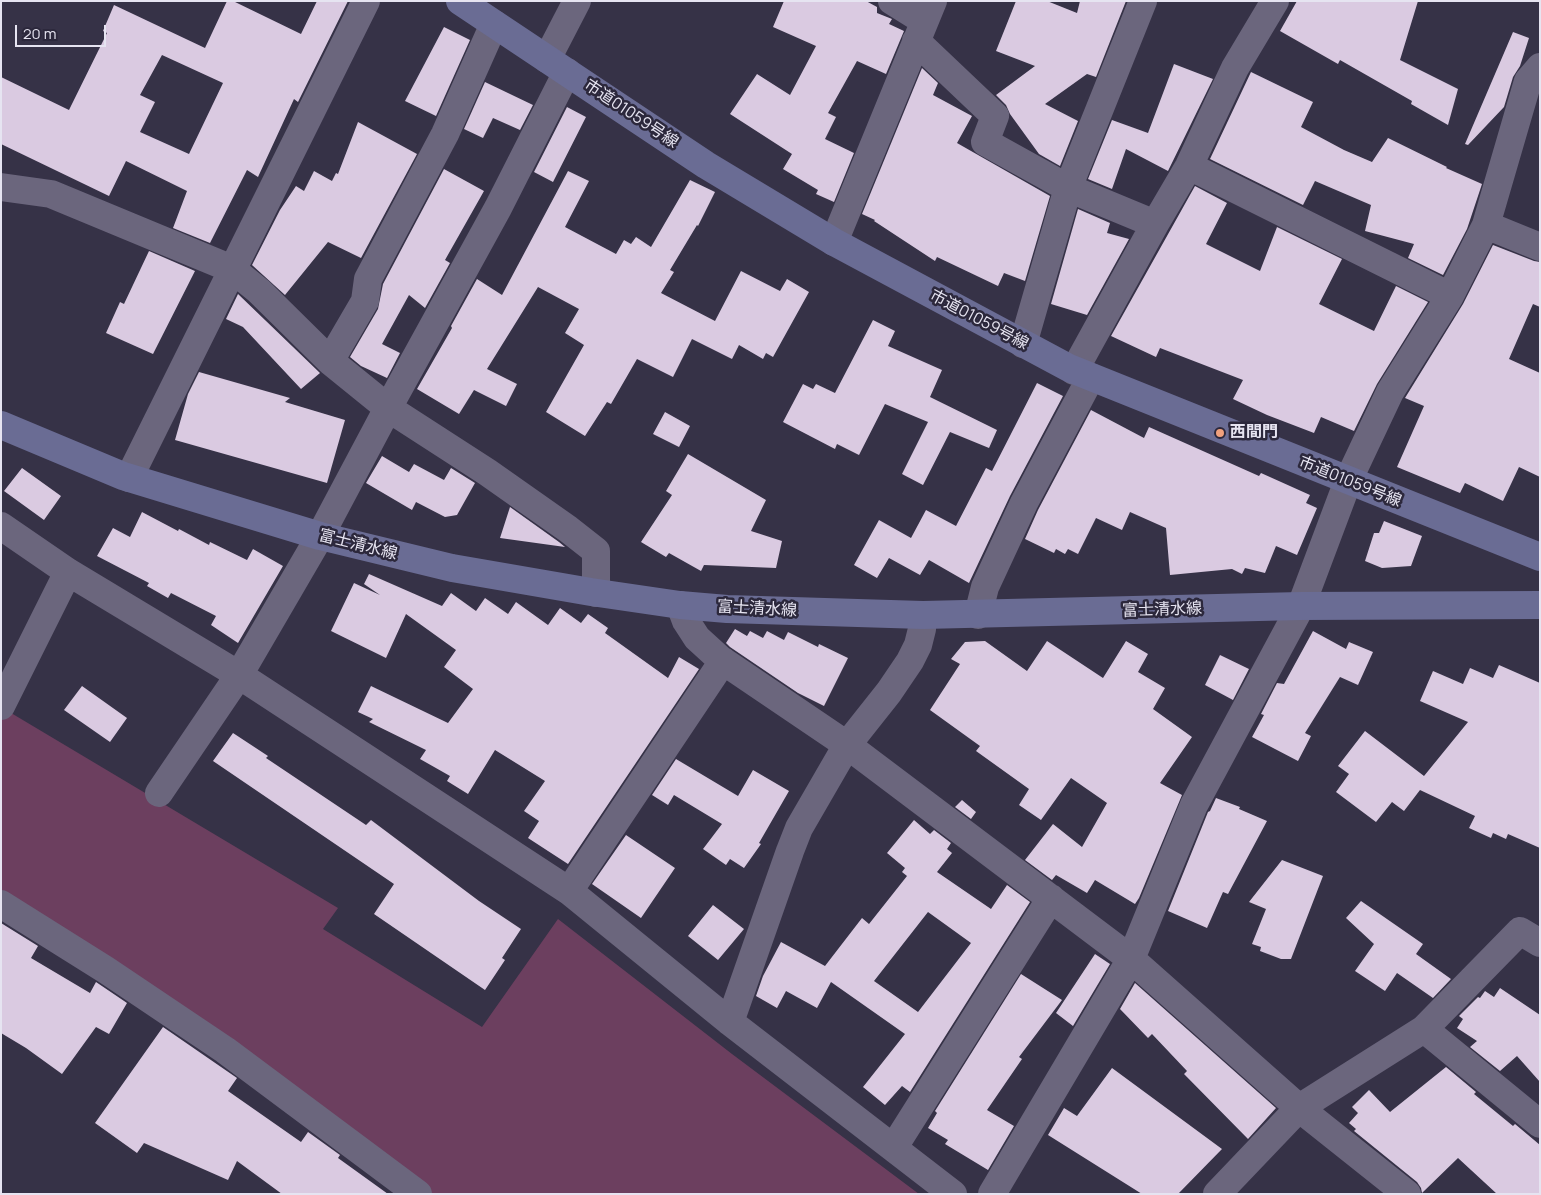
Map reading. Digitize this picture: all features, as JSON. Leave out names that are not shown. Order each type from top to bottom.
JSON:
[{"type":"main road","name":"市道01059号線","points":[[460,1],[706,165],[834,242],[1023,344],[1082,374],[1540,557]]},
{"type":"main road","name":"富士清水線","points":[[1,425],[129,478],[320,536],[452,568],[596,593],[680,604],[727,609],[923,615],[1301,606],[1540,604]]},
{"type":"street","points":[[129,478],[366,1]]},
{"type":"street","points":[[159,793],[239,675],[320,536],[498,208],[557,66],[577,1]]},
{"type":"street","points":[[892,1],[925,21],[995,116],[985,142],[1068,188],[1155,224]]},
{"type":"street","points":[[1023,344],[1068,188],[1143,1]]},
{"type":"street","points":[[978,615],[986,587],[1082,374],[1155,224],[1189,166],[1234,68],[1275,1]]},
{"type":"street","points":[[834,242],[925,21]]},
{"type":"street","points":[[330,361],[365,301],[368,279],[445,134],[494,24]]},
{"type":"street","points":[[992,1194],[1131,959],[1194,806],[1301,606],[1348,481],[1390,392],[1450,296],[1486,225],[1528,81],[1540,67]]},
{"type":"street","points":[[1189,166],[1450,296]]},
{"type":"street","points":[[1,187],[51,194],[232,269],[259,291],[330,361],[388,408],[487,472],[568,528],[596,551],[596,593]]},
{"type":"street","points":[[1486,225],[1540,247]]},
{"type":"street","points":[[1,526],[68,572],[239,675],[569,890],[730,1022],[953,1194]]},
{"type":"street","points":[[1,706],[68,572]]},
{"type":"street","points":[[680,604],[686,621],[697,638],[723,662],[847,745],[1131,959],[1299,1108],[1407,1194]]},
{"type":"street","points":[[730,1022],[799,828],[847,745],[889,692],[910,661],[918,645],[923,615]]},
{"type":"street","points":[[569,890],[723,662]]},
{"type":"street","points":[[894,1147],[1052,898]]},
{"type":"street","points":[[1,904],[106,970],[226,1050],[418,1194]]},
{"type":"street","points":[[1217,1194],[1299,1108],[1424,1029],[1520,931],[1540,943]]},
{"type":"street","points":[[1424,1029],[1540,1124]]},
{"type":"shaded area","points":[[1,707],[338,908],[323,929],[482,1027],[558,919],[732,1054],[919,1194],[433,1194],[306,1097],[1,893]]},
{"type":"building","points":[[227,1],[233,1],[301,34],[317,1],[348,1],[298,102],[294,99],[258,177],[247,170],[210,243],[173,228],[187,191],[126,161],[109,196],[1,144],[1,77],[69,110],[107,33],[103,31],[114,5],[205,48]],"holes":[[[162,55],[223,83],[189,154],[140,132],[155,102],[140,95]]]},
{"type":"building","points":[[784,1],[866,1],[877,7],[877,13],[892,19],[889,24],[904,31],[886,74],[857,61],[828,113],[836,117],[825,139],[854,153],[834,202],[816,194],[818,190],[783,169],[792,154],[730,114],[757,74],[790,95],[816,46],[773,27]]},
{"type":"building","points":[[1016,1],[1047,1],[1077,13],[1080,1],[1126,1],[1096,77],[1087,74],[1045,104],[1078,121],[1060,166],[1039,154],[1010,114],[1006,105],[996,95],[1035,66],[996,51]]},
{"type":"building","points":[[1297,1],[1418,1],[1400,60],[1458,89],[1448,125],[1411,104],[1412,101],[1340,60],[1338,64],[1280,31]]},
{"type":"building","points":[[444,27],[470,40],[436,116],[405,101]]},
{"type":"building","points":[[1513,32],[1529,38],[1520,66],[1513,77],[1504,107],[1468,145],[1465,144]]},
{"type":"building","points":[[1174,64],[1213,79],[1168,171],[1126,149],[1112,189],[1088,179],[1112,120],[1148,133]]},
{"type":"building","points":[[922,68],[938,83],[933,95],[972,116],[957,143],[1050,196],[1025,281],[1004,273],[998,286],[937,257],[935,261],[875,220],[862,214]]},
{"type":"building","points":[[1251,72],[1313,102],[1301,127],[1344,150],[1372,162],[1388,138],[1482,184],[1467,229],[1443,275],[1408,258],[1414,244],[1365,231],[1371,205],[1315,181],[1303,205],[1210,159]]},
{"type":"building","points":[[485,82],[533,105],[520,130],[493,118],[483,138],[464,129]]},
{"type":"building","points":[[567,107],[586,117],[553,182],[534,172]]},
{"type":"building","points":[[358,122],[417,154],[361,258],[328,242],[285,295],[252,265],[280,210],[296,186],[304,191],[314,171],[332,181],[336,173],[338,174]]},
{"type":"building","points":[[444,169],[484,191],[445,260],[450,263],[425,308],[409,295],[382,344],[400,353],[387,378],[361,366],[350,357],[378,309],[383,284]]},
{"type":"building","points":[[568,171],[589,181],[565,227],[616,254],[624,240],[631,244],[636,237],[651,247],[690,180],[715,192],[698,226],[670,270],[674,272],[661,293],[715,321],[741,271],[780,291],[787,279],[809,292],[773,357],[766,353],[763,359],[739,345],[732,359],[692,339],[673,377],[637,359],[611,404],[607,402],[585,436],[546,412],[584,345],[565,333],[579,309],[538,287],[487,369],[517,384],[506,406],[474,390],[459,414],[417,389],[452,328],[451,326],[477,279],[502,295]]},
{"type":"building","points":[[1195,186],[1227,203],[1206,244],[1260,271],[1277,227],[1342,259],[1319,304],[1374,331],[1396,286],[1428,302],[1377,384],[1354,431],[1321,417],[1314,433],[1267,415],[1233,399],[1243,380],[1160,348],[1156,357],[1111,336]]},
{"type":"building","points":[[1078,209],[1110,223],[1107,233],[1129,239],[1087,315],[1051,304]]},
{"type":"building","points":[[1493,245],[1540,262],[1540,307],[1533,304],[1509,359],[1540,373],[1540,477],[1519,467],[1503,501],[1465,483],[1460,493],[1397,467],[1424,406],[1405,398],[1463,304]]},
{"type":"building","points":[[149,251],[195,271],[153,354],[106,333],[120,302],[124,304]]},
{"type":"building","points":[[238,294],[320,373],[301,389],[243,327],[226,319]]},
{"type":"building","points":[[873,320],[895,331],[888,346],[942,370],[930,397],[997,430],[989,448],[950,432],[923,485],[902,474],[928,422],[885,404],[859,455],[837,444],[835,449],[783,422],[803,384],[813,389],[816,384],[835,393]]},
{"type":"building","points":[[199,372],[290,398],[285,402],[345,420],[327,483],[175,440],[188,394]]},
{"type":"building","points":[[1037,383],[1063,396],[1010,496],[969,583],[929,560],[920,575],[889,558],[877,578],[854,565],[879,520],[911,538],[926,510],[956,526],[986,468],[992,471]]},
{"type":"building","points":[[1091,410],[1144,438],[1149,427],[1259,476],[1261,473],[1310,495],[1306,503],[1317,508],[1297,555],[1276,546],[1265,573],[1245,568],[1242,574],[1232,569],[1170,575],[1166,528],[1130,512],[1122,530],[1096,518],[1078,554],[1068,549],[1065,554],[1056,549],[1054,553],[1025,539],[1038,510]]},
{"type":"building","points":[[665,412],[690,426],[679,447],[653,434]]},
{"type":"building","points":[[688,454],[766,500],[751,531],[782,541],[776,568],[704,565],[701,571],[669,553],[666,557],[641,542],[672,495],[666,491]]},
{"type":"building","points":[[382,456],[409,472],[414,464],[444,480],[451,468],[475,483],[457,515],[445,517],[416,502],[412,510],[366,483]]},
{"type":"building","points":[[22,468],[61,496],[44,520],[4,491]]},
{"type":"building","points":[[510,507],[559,542],[565,547],[500,538]]},
{"type":"building","points":[[142,512],[178,531],[179,529],[209,545],[210,542],[247,560],[253,549],[283,566],[238,643],[211,625],[216,616],[171,593],[168,598],[147,586],[149,583],[97,556],[113,528],[130,537]]},
{"type":"building","points":[[1384,521],[1422,536],[1411,566],[1382,568],[1365,561],[1374,533],[1379,533]]},
{"type":"building","points":[[369,574],[442,606],[451,593],[476,611],[485,598],[508,614],[516,602],[548,625],[560,608],[581,623],[588,614],[608,628],[605,633],[668,678],[679,657],[699,669],[568,864],[528,838],[539,821],[524,811],[545,781],[495,750],[468,794],[447,781],[450,776],[420,759],[426,750],[369,722],[373,719],[358,712],[371,686],[448,723],[473,689],[444,667],[456,650],[406,614],[386,658],[331,631],[354,583],[380,595],[364,584]]},
{"type":"building","points":[[735,629],[747,636],[750,631],[763,638],[767,631],[784,640],[788,632],[818,647],[819,644],[848,658],[824,706],[798,693],[730,647],[726,643]]},
{"type":"building","points":[[1313,631],[1346,649],[1349,642],[1373,652],[1358,685],[1340,677],[1305,733],[1311,736],[1298,761],[1252,737],[1264,715],[1261,714],[1277,683],[1284,684]]},
{"type":"building","points":[[985,641],[1027,671],[1047,641],[1103,678],[1126,641],[1148,654],[1138,672],[1165,688],[1153,709],[1192,737],[1160,783],[1182,795],[1135,904],[1095,880],[1087,893],[1056,875],[1052,880],[1025,860],[1053,824],[1082,847],[1107,803],[1071,778],[1041,820],[1019,805],[1029,789],[976,751],[980,746],[930,710],[960,664],[951,659],[965,642]]},
{"type":"building","points":[[1220,655],[1249,669],[1233,700],[1205,685]]},
{"type":"building","points":[[1499,665],[1540,683],[1540,848],[1508,834],[1506,839],[1493,833],[1491,838],[1469,828],[1475,816],[1420,790],[1404,811],[1392,802],[1376,822],[1336,792],[1349,774],[1338,766],[1365,731],[1424,776],[1468,722],[1420,701],[1433,671],[1463,684],[1470,668],[1493,678]]},
{"type":"building","points":[[82,686],[127,718],[110,742],[64,710]]},
{"type":"building","points":[[233,733],[268,756],[266,758],[366,825],[371,820],[479,901],[521,929],[502,958],[505,960],[485,990],[374,914],[394,884],[213,761]]},
{"type":"building","points":[[676,759],[738,796],[753,770],[789,791],[759,843],[761,844],[744,868],[730,859],[726,865],[703,849],[722,824],[674,795],[668,805],[652,795]]},
{"type":"building","points":[[1216,798],[1240,807],[1239,809],[1267,821],[1228,894],[1223,892],[1207,928],[1168,911],[1208,812]]},
{"type":"building","points":[[962,800],[976,812],[971,819],[955,807]]},
{"type":"building","points":[[914,820],[930,834],[934,830],[951,843],[947,849],[952,853],[937,872],[991,909],[1007,885],[1030,902],[910,1092],[902,1086],[885,1105],[863,1087],[905,1034],[831,982],[817,1008],[786,991],[777,1008],[756,996],[763,976],[781,942],[825,966],[862,918],[869,924],[907,876],[902,872],[905,868],[887,853]],"holes":[[[928,912],[971,943],[918,1012],[874,981]]]},
{"type":"building","points":[[626,835],[675,868],[641,918],[592,884]]},
{"type":"building","points":[[1282,860],[1323,876],[1291,959],[1281,959],[1260,951],[1261,947],[1252,944],[1266,909],[1249,902]]},
{"type":"building","points":[[1361,901],[1423,944],[1416,954],[1451,979],[1433,998],[1397,973],[1385,991],[1355,971],[1374,944],[1346,918]]},
{"type":"building","points":[[713,905],[744,929],[718,960],[688,936]]},
{"type":"building","points":[[1,923],[38,946],[31,958],[90,993],[96,982],[127,1003],[109,1034],[96,1027],[62,1074],[1,1033]]},
{"type":"building","points":[[1095,954],[1110,964],[1073,1026],[1056,1013]]},
{"type":"building","points":[[1021,974],[1062,1000],[1019,1057],[1022,1059],[987,1110],[1014,1126],[988,1170],[945,1144],[948,1140],[928,1128],[937,1113],[935,1111]]},
{"type":"building","points":[[1135,983],[1276,1108],[1248,1139],[1184,1074],[1187,1071],[1152,1034],[1148,1038],[1120,1009]]},
{"type":"building","points":[[1500,988],[1540,1015],[1540,1082],[1517,1056],[1500,1071],[1470,1047],[1477,1041],[1457,1028],[1463,1019],[1459,1016],[1478,997],[1480,998],[1485,991],[1494,997]]},
{"type":"building","points":[[163,1027],[237,1078],[228,1091],[301,1142],[308,1132],[340,1155],[338,1158],[388,1194],[282,1194],[237,1161],[228,1180],[144,1143],[137,1153],[95,1123]]},
{"type":"building","points":[[1446,1067],[1476,1092],[1474,1094],[1540,1145],[1540,1194],[1497,1194],[1458,1158],[1422,1193],[1417,1182],[1354,1131],[1356,1129],[1349,1123],[1358,1113],[1352,1107],[1369,1090],[1390,1112]]},
{"type":"building","points":[[1112,1068],[1222,1149],[1178,1194],[1142,1194],[1048,1135],[1064,1108],[1077,1116]]},
{"type":"place","name":"西間門","points":[[1220,433]]}]
